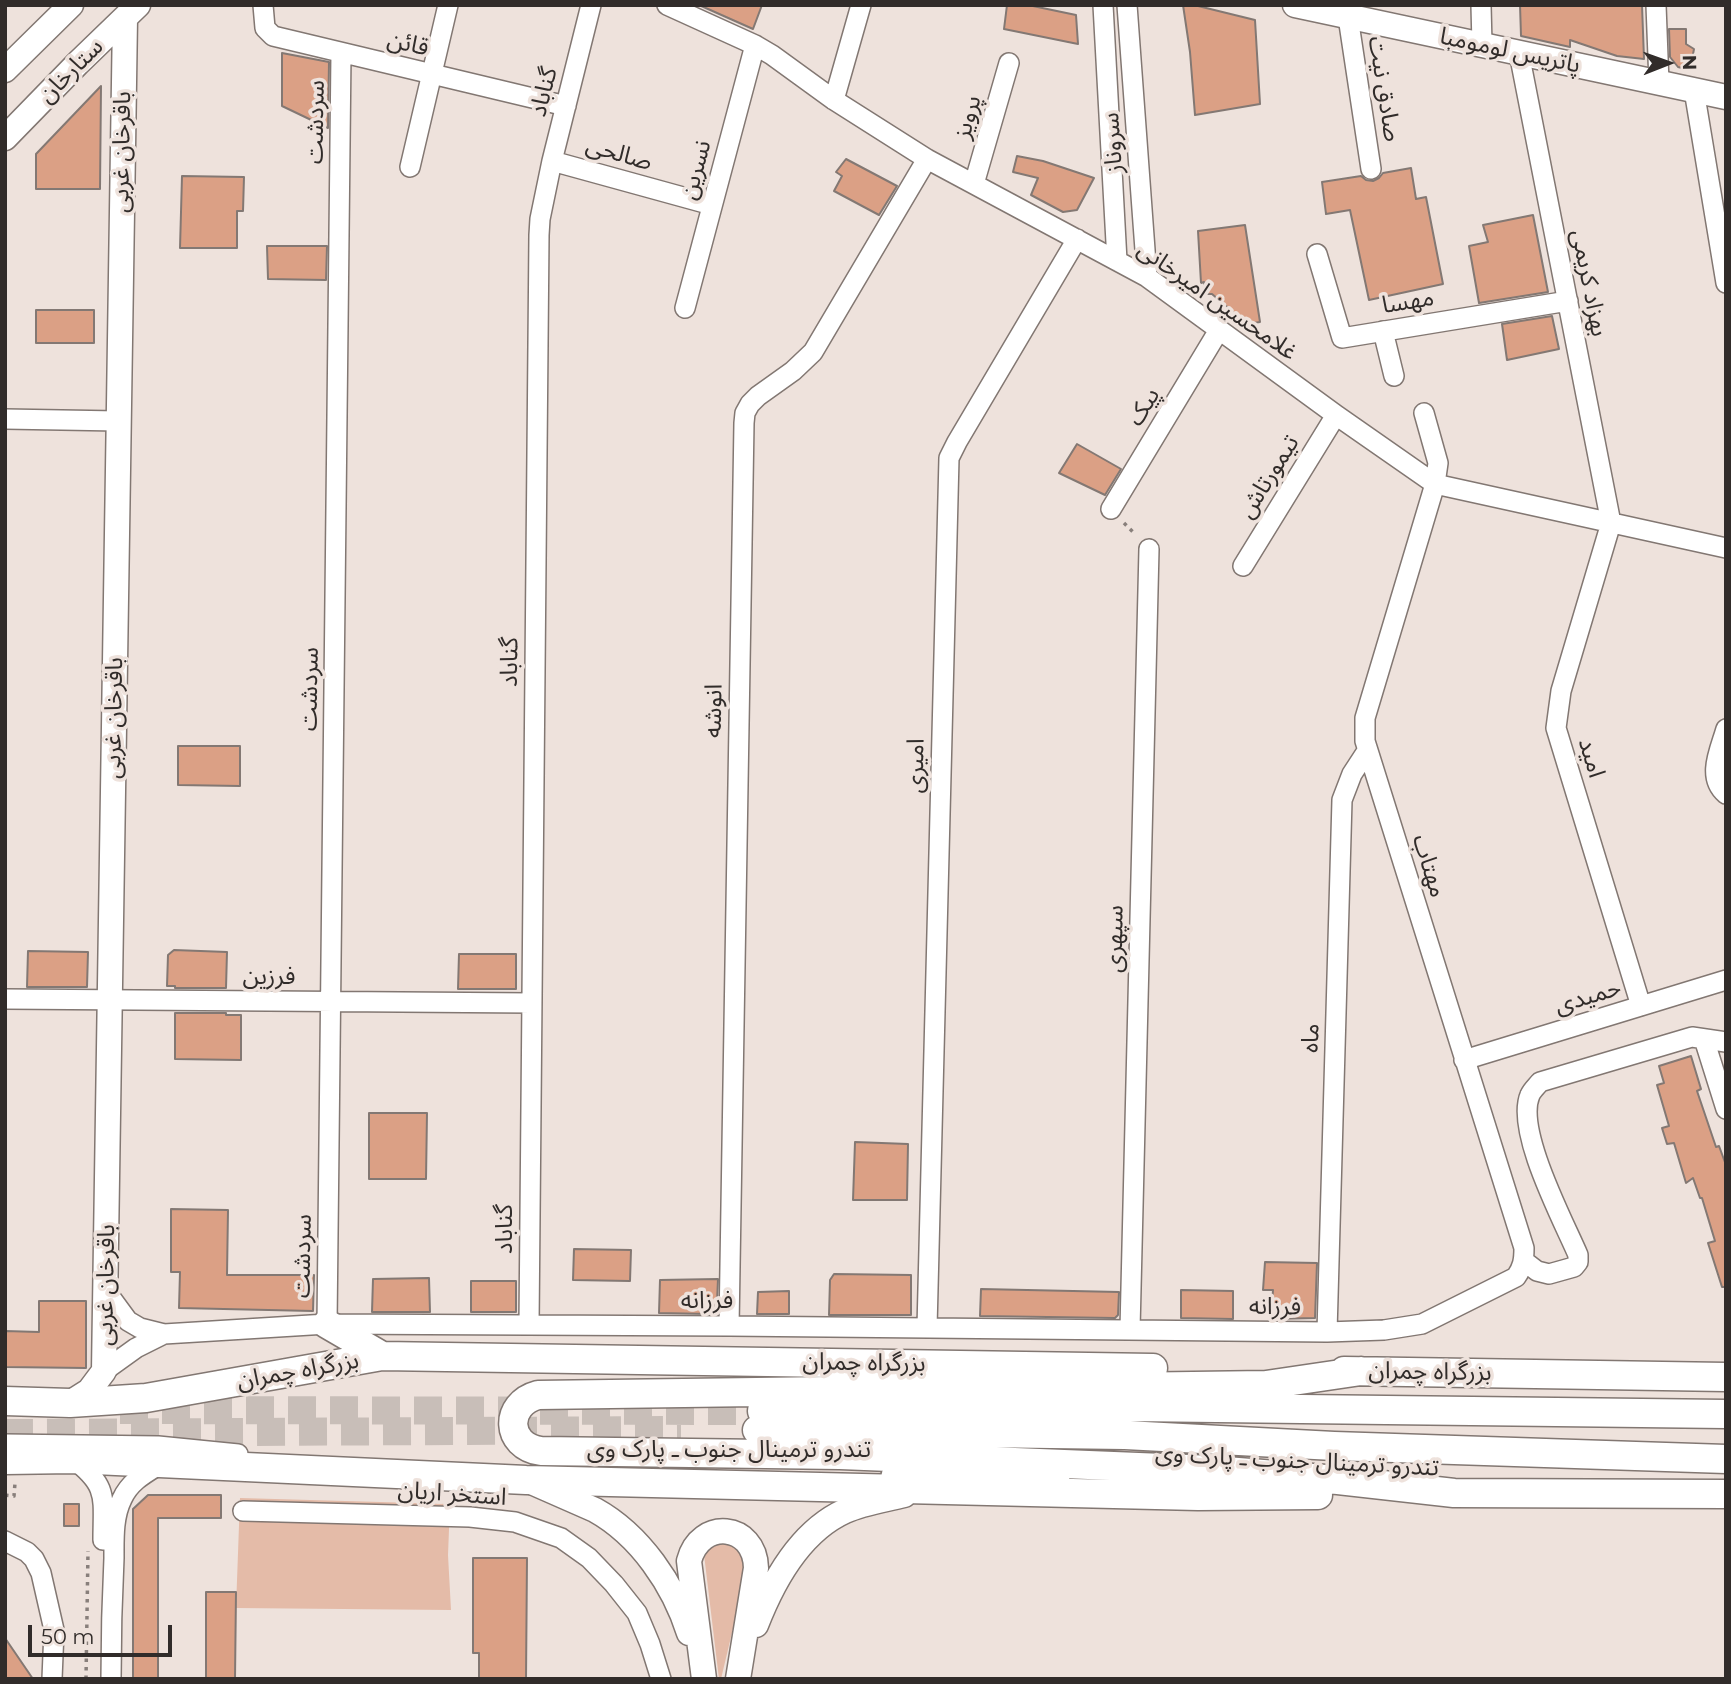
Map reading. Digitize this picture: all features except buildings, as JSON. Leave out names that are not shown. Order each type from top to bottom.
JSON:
[{"type":"highway","points":[[327,1324],[382,1356]]},
{"type":"highway","name":"بزرگراه چمران","points":[[5,1401],[70,1403],[146,1398],[382,1356],[1726,1377]]},
{"type":"highway","points":[[1361,1371],[1266,1385],[538,1395],[524,1400],[519,1406],[515,1412],[514,1428],[520,1442],[533,1450],[541,1451],[840,1455],[1213,1470],[1454,1493]]},
{"type":"highway","name":"بزرگراه چمران","points":[[1726,1414],[1132,1407],[759,1420],[1334,1446],[1726,1458]]},
{"type":"highway","points":[[5,1460],[73,1458],[526,1480],[1198,1496],[1726,1494]]},
{"type":"main road","name":"ستارخان","points":[[5,71],[71,5]]},
{"type":"main road","name":"پاتریس لومومبا","points":[[1294,5],[1320,8],[1348,17],[1726,97]]},
{"type":"main road","name":"ستارخان","points":[[5,138],[131,12]]},
{"type":"main road","name":"باقرخان غربی","points":[[70,1403],[89,1391],[104,1371],[118,421],[131,12]]},
{"type":"main road","points":[[526,1480],[596,1510],[632,1539],[657,1569],[672,1594],[687,1625],[703,1679]]},
{"type":"main road","points":[[738,1679],[763,1606],[799,1547],[830,1519],[846,1510],[928,1489]]},
{"type":"main road","points":[[703,1679],[689,1561],[695,1545],[717,1531],[735,1533],[742,1537],[753,1551],[755,1559],[756,1568],[738,1679]]},
{"type":"street","name":"قائن","points":[[263,5],[265,28],[274,36],[566,106]]},
{"type":"street","points":[[410,167],[447,5]]},
{"type":"street","name":"گناباد","points":[[529,1324],[539,235],[552,160],[591,5]]},
{"type":"street","name":"غلامحسین امیرخانی","points":[[667,5],[755,45],[834,100],[927,159],[1147,277],[1336,415],[1436,484],[1726,548]]},
{"type":"street","points":[[834,100],[862,5]]},
{"type":"street","name":"سروناز","points":[[1103,5],[1117,261]]},
{"type":"street","name":"سروناز","points":[[1127,5],[1147,277]]},
{"type":"street","points":[[1481,5],[1482,45]]},
{"type":"street","points":[[1656,5],[1659,83]]},
{"type":"street","name":"صادق نیت","points":[[1348,17],[1371,169]]},
{"type":"street","name":"نسرین","points":[[685,308],[755,45]]},
{"type":"street","name":"سردشت","points":[[327,1324],[341,53]]},
{"type":"street","name":"بهزاد کریمی","points":[[1519,53],[1611,523]]},
{"type":"street","name":"پرویز","points":[[974,184],[1009,63]]},
{"type":"street","points":[[1694,90],[1726,283]]},
{"type":"street","points":[[1109,102],[1134,100]]},
{"type":"street","points":[[1110,124],[1136,123]]},
{"type":"street","name":"انوشه","points":[[729,1326],[744,423],[750,404],[813,352],[927,159]]},
{"type":"street","name":"صالحی","points":[[552,160],[712,205]]},
{"type":"street","name":"امیری","points":[[927,1328],[949,458],[1077,240]]},
{"type":"street","name":"مهسا","points":[[1317,254],[1342,338],[1567,300]]},
{"type":"street","name":"پیک","points":[[1111,509],[1219,330]]},
{"type":"street","points":[[1383,331],[1394,376]]},
{"type":"street","name":"مهتاب","points":[[1424,413],[1438,463],[1436,484],[1365,718],[1364,730],[1367,751],[1524,1248],[1524,1261]]},
{"type":"street","name":"تیمورتاش","points":[[1242,566],[1336,415]]},
{"type":"street","points":[[5,419],[118,421]]},
{"type":"street","name":"امید","points":[[1611,523],[1561,691],[1556,728],[1641,1006]]},
{"type":"street","name":"سپهری","points":[[1130,1329],[1149,550]]},
{"type":"street","points":[[1726,729],[1715,777],[1718,788],[1726,794]]},
{"type":"street","name":"ماه","points":[[1327,1332],[1342,800],[1352,774],[1367,751]]},
{"type":"street","name":"حمیدی","points":[[1464,1060],[1726,980]]},
{"type":"street","name":"فرزین","points":[[5,999],[532,1003]]},
{"type":"street","points":[[1327,1332],[1422,1324],[1516,1277],[1524,1261],[1537,1271],[1549,1274],[1574,1267],[1578,1262],[1578,1255],[1534,1153],[1528,1125],[1530,1093],[1540,1082],[1692,1037],[1726,1042]]},
{"type":"street","points":[[1704,1039],[1726,1109]]},
{"type":"street","name":"فرزانه","points":[[106,1291],[128,1321],[140,1328],[164,1334],[327,1324],[1327,1332]]},
{"type":"street","points":[[104,1371],[136,1348],[164,1334]]},
{"type":"street","name":"تندرو ترمینال جنوب ـ پارک وی","points":[[5,1444],[158,1446],[310,1462],[508,1473],[1190,1480],[1454,1493]]},
{"type":"street","points":[[73,1458],[94,1476],[101,1491],[111,1679]]},
{"type":"street","points":[[101,1679],[118,1507],[123,1496],[142,1475],[162,1464]]},
{"type":"street","name":"استخر اریان","points":[[243,1511],[470,1517],[514,1522],[561,1538],[589,1558],[637,1614],[661,1679]]},
{"type":"street","points":[[5,1541],[27,1552],[41,1573],[54,1630],[52,1679]]},
{"type":"path","points":[[1111,509],[1149,550]]},
{"type":"path","points":[[5,1495],[14,1496]]},
{"type":"path","points":[[86,1679],[88,1539]]},
{"type":"shaded area","points":[[240,1498],[450,1504],[448,1555],[451,1610],[236,1608]]},
{"type":"shaded area","points":[[734,1536],[748,1565],[719,1679],[703,1546]]},
{"type":"tunnel","points":[[120,1410],[762,1411]]},
{"type":"tunnel","points":[[5,1433],[681,1430]]}]
